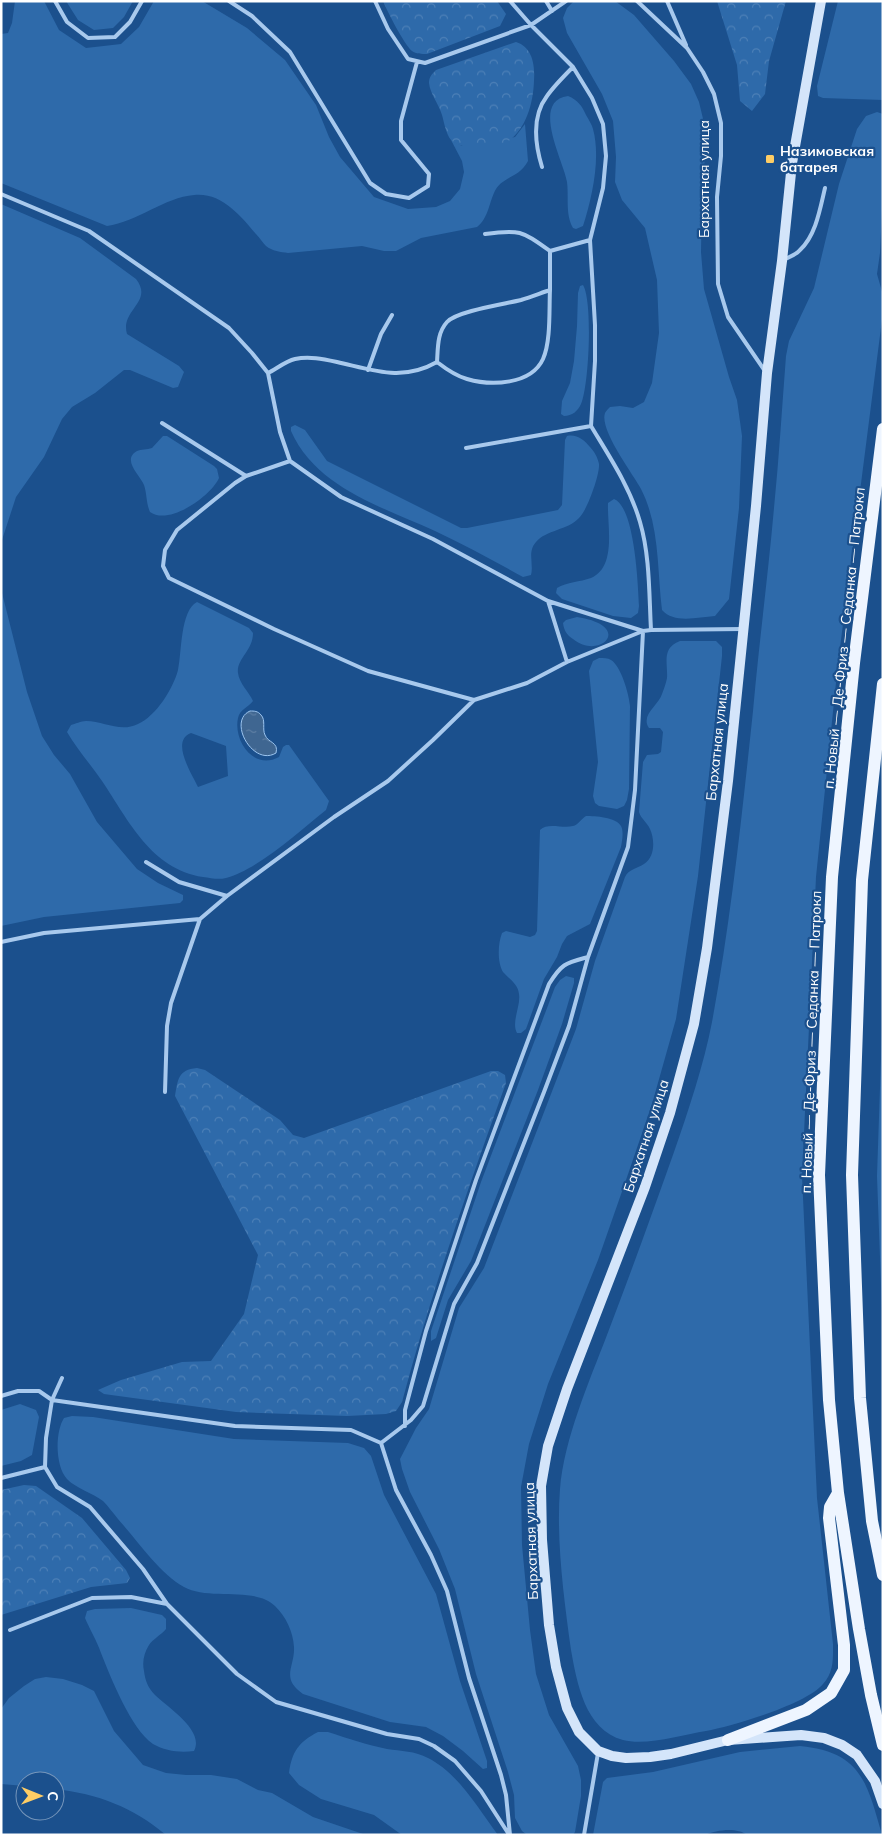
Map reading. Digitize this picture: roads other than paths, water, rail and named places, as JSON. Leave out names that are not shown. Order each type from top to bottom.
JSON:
[{"type":"main road","name":"Бархатная улица","points":[[598,1751],[579,1732],[567,1708],[556,1667],[548,1625],[542,1540],[541,1486],[548,1446],[567,1389],[645,1187],[670,1113],[694,1024],[707,948],[717,868],[756,506],[767,373],[782,261],[792,163],[821,1]]},
{"type":"main road","name":"п. Новый — Де-Фриз — Седанка — Патрокл","points":[[883,429],[854,663],[832,877],[819,1175],[829,1400],[838,1493],[859,1630],[871,1695],[883,1745]]},
{"type":"main road","points":[[883,684],[862,880],[852,1175],[860,1398],[872,1521],[883,1575]]},
{"type":"main road","points":[[598,1751],[626,1758],[671,1754],[728,1740],[806,1710],[831,1694],[844,1670],[844,1645],[829,1518],[830,1507],[838,1493]]},
{"type":"main road","points":[[728,1740],[801,1735],[824,1738],[857,1755],[862,1760],[875,1781],[883,1804]]},
{"type":"lane","points":[[55,1],[67,22],[88,38],[115,37],[130,22],[142,1]]},
{"type":"lane","points":[[228,1],[252,16],[290,52],[370,183],[386,194],[409,198],[428,186],[429,174],[402,140],[401,121],[416,62]]},
{"type":"lane","points":[[375,1],[388,28],[408,59],[424,63],[531,25],[566,1]]},
{"type":"lane","points":[[510,1],[572,67],[592,98],[603,124],[606,156],[603,188],[590,240],[595,324],[591,426],[630,495],[640,522],[646,549],[651,630]]},
{"type":"lane","points":[[546,1],[552,11]]},
{"type":"lane","name":"Бархатная улица","points":[[637,1],[687,48],[703,72],[714,94],[721,123],[721,156],[717,197],[718,284],[728,317],[767,373]]},
{"type":"lane","points":[[668,1],[687,48]]},
{"type":"lane","points":[[542,167],[536,147],[535,135],[541,106],[546,96],[572,67]]},
{"type":"lane","points":[[782,261],[799,252],[808,242],[815,226],[825,188]]},
{"type":"lane","points":[[1,194],[89,231],[229,328],[252,352],[268,373],[280,432],[290,461],[341,497],[433,538],[548,601],[643,631]]},
{"type":"lane","points":[[485,234],[516,231],[528,235],[550,251]]},
{"type":"lane","points":[[550,251],[590,240]]},
{"type":"lane","points":[[437,362],[465,379],[483,383],[501,383],[519,378],[535,370],[543,360],[547,346],[550,251]]},
{"type":"lane","points":[[437,362],[438,340],[441,330],[448,320],[458,315],[523,299],[550,290]]},
{"type":"lane","points":[[368,370],[381,334],[392,315]]},
{"type":"lane","points":[[268,373],[294,359],[318,358],[368,370],[402,374],[424,369],[437,362]]},
{"type":"lane","points":[[162,423],[246,476]]},
{"type":"lane","points":[[466,448],[591,426]]},
{"type":"lane","points":[[290,461],[246,476],[176,530],[165,550],[163,566],[169,578],[274,629],[368,671],[474,700]]},
{"type":"lane","points":[[548,601],[567,662]]},
{"type":"lane","points":[[166,1092],[168,1018],[172,1003],[200,919],[227,896],[334,817],[388,781],[434,740],[474,700],[527,683],[567,662],[643,631],[743,629]]},
{"type":"lane","points":[[381,1443],[405,1426],[423,1406],[454,1304],[477,1263],[569,1026],[588,958],[628,847],[635,790],[643,631]]},
{"type":"lane","points":[[146,862],[179,882],[227,896]]},
{"type":"lane","points":[[1,942],[44,933],[200,919]]},
{"type":"lane","points":[[405,1426],[405,1410],[426,1331],[476,1180],[550,984],[558,969],[568,962],[588,958]]},
{"type":"lane","points":[[62,1378],[52,1400],[46,1438],[45,1467],[57,1487],[90,1507],[143,1569],[167,1604],[237,1674],[276,1702],[387,1734],[419,1738],[455,1760],[481,1791],[509,1835]]},
{"type":"lane","points":[[1,1396],[18,1391],[39,1391],[52,1400],[235,1426],[351,1430],[381,1443],[396,1490],[431,1555],[447,1591],[469,1678],[502,1775],[506,1795],[509,1835]]},
{"type":"lane","points":[[1,1478],[45,1467]]},
{"type":"lane","points":[[10,1630],[92,1598],[131,1597],[167,1604]]},
{"type":"lane","points":[[584,1835],[598,1751]]},
{"type":"water","points":[[250,711],[257,712],[262,717],[266,738],[275,745],[276,753],[267,756],[259,754],[246,741],[241,724],[244,716]]},
{"type":"place","name":"Назимовская батарея","points":[[770,159]]}]
